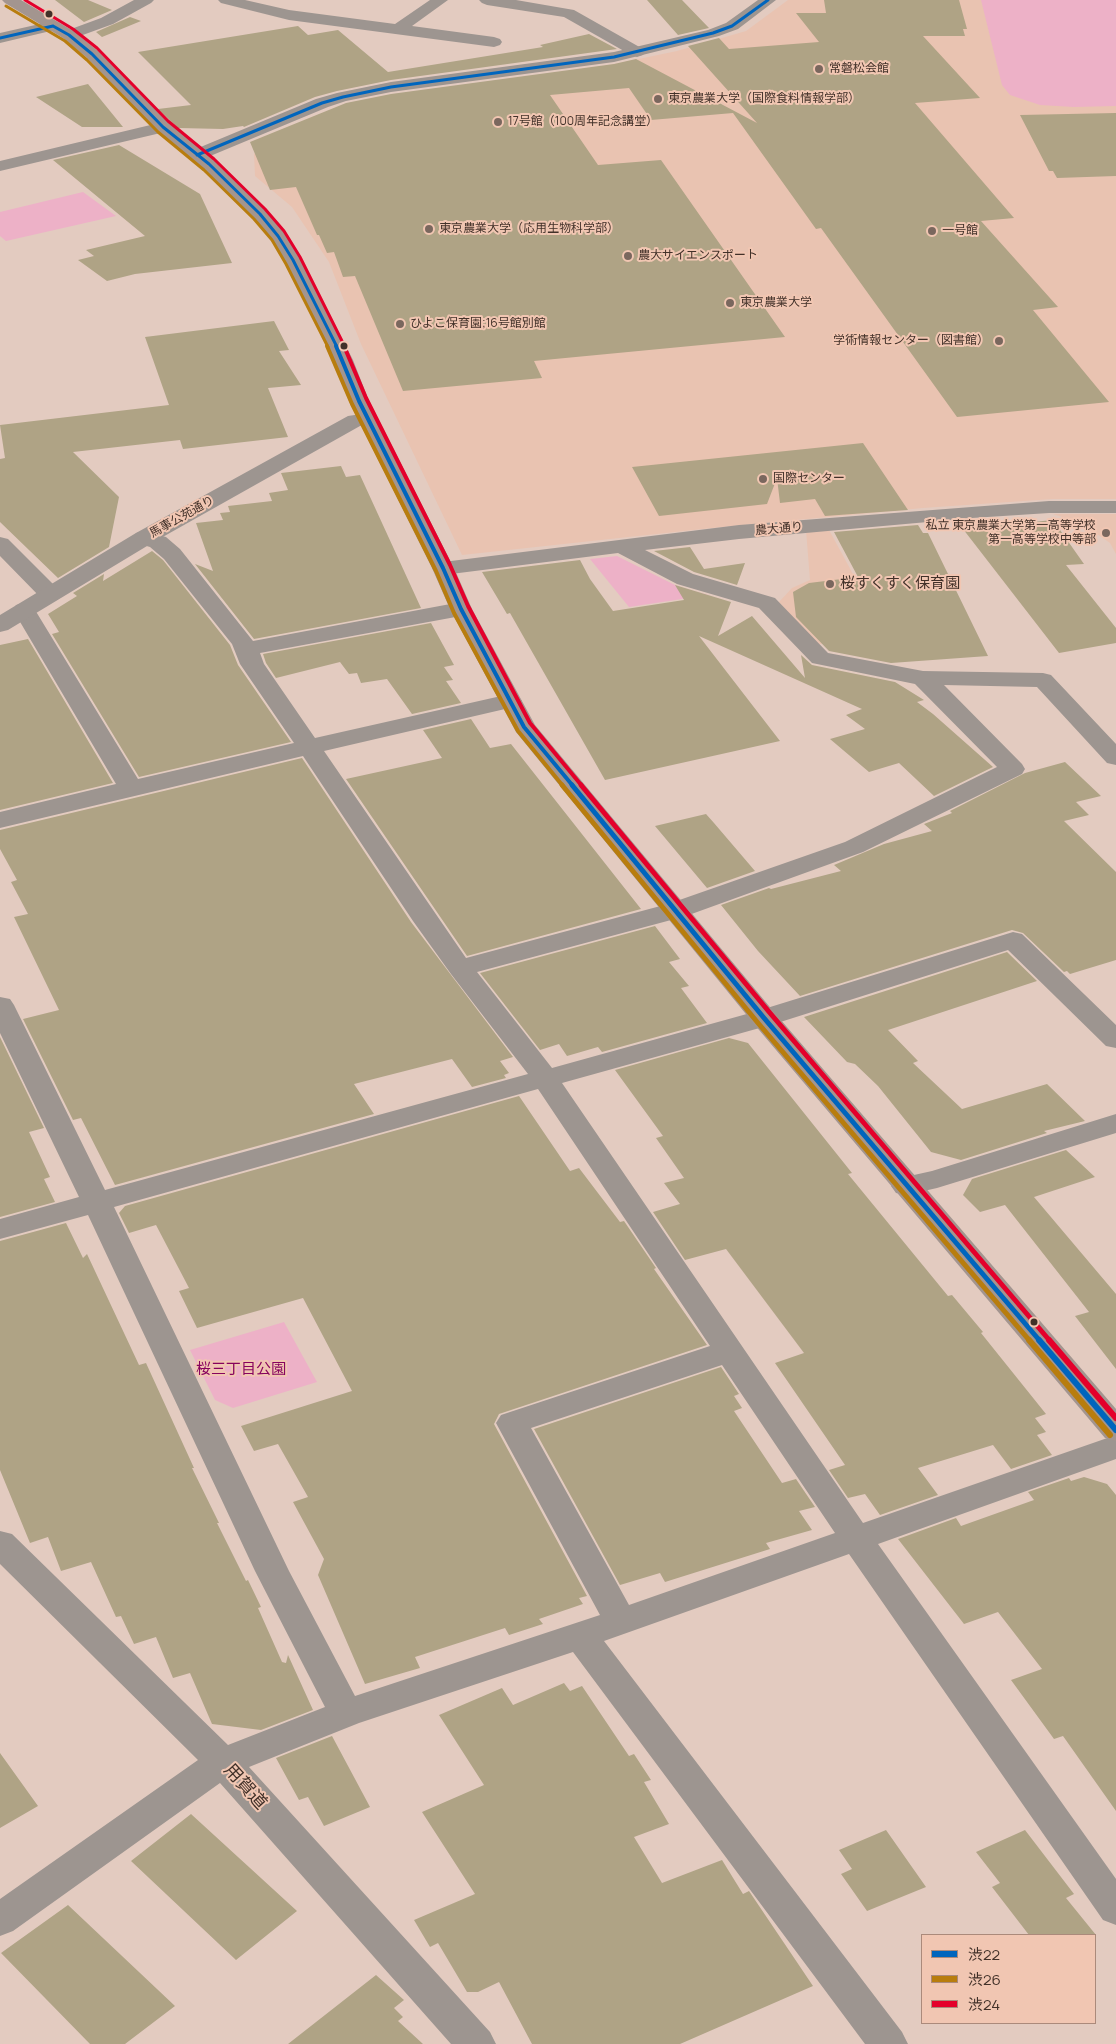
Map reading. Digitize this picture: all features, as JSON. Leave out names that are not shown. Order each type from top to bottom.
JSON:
[{"type":"main road","points":[[10,0],[69,35],[92,54],[163,127],[209,164],[260,214],[278,236],[293,260],[339,352],[368,419],[443,568],[461,610],[524,727],[677,910],[764,1018],[1116,1430]]},
{"type":"street","points":[[69,35],[107,21],[146,0]]},
{"type":"street","points":[[226,0],[289,15],[494,42]]},
{"type":"street","points":[[398,29],[440,0]]},
{"type":"street","points":[[488,0],[568,13],[637,52]]},
{"type":"street","points":[[197,155],[342,97],[391,87],[582,62],[637,52],[713,33],[732,26],[768,0]]},
{"type":"street","points":[[0,38],[53,26]]},
{"type":"street","points":[[0,166],[163,127]]},
{"type":"street","name":"馬事公苑通り","points":[[0,625],[144,538],[355,420],[368,419]]},
{"type":"street","name":"農大通り","points":[[443,568],[739,532],[972,512],[1049,507],[1116,507]]},
{"type":"street","points":[[144,538],[158,542],[172,554],[247,649],[252,664],[460,968],[545,1078],[856,1540],[1116,1909]]},
{"type":"street","points":[[0,544],[50,594]]},
{"type":"street","points":[[621,546],[685,579],[767,603],[820,658],[923,678],[1043,680],[1116,758]]},
{"type":"street","points":[[24,610],[131,788]]},
{"type":"street","points":[[247,649],[461,610]]},
{"type":"street","points":[[460,968],[677,910],[854,847],[1013,769],[923,678]]},
{"type":"street","points":[[0,820],[510,701]]},
{"type":"street","points":[[0,1229],[764,1018],[1013,940],[1116,1040]]},
{"type":"street","points":[[0,1005],[96,1201],[272,1571],[346,1713]]},
{"type":"street","points":[[906,1186],[937,1179],[1116,1123]]},
{"type":"street","points":[[620,1620],[512,1423],[729,1352]]},
{"type":"street","points":[[0,1920],[223,1762],[346,1713],[580,1636],[620,1620],[856,1540],[1116,1447]]},
{"type":"street","name":"用賀道","points":[[0,1543],[223,1762],[476,2044]]},
{"type":"street","points":[[580,1636],[888,2044]]},
{"type":"shaded area","name":"東京農業大学","points":[[788,0],[1116,0],[1116,499],[1053,499],[923,508],[712,528],[462,555],[361,344],[329,262],[292,207],[255,176],[254,154],[268,141],[677,51],[746,31]]},
{"type":"shaded area","name":"私立 東京農業大学第一高等学校 第一高等学校中等部","points":[[1053,514],[1116,514],[1116,554],[1110,543],[1081,523]]},
{"type":"shaded area","name":"桜すくすく保育園","points":[[828,528],[886,635],[814,645],[779,602],[792,588],[810,580],[806,530]]},
{"type":"green space","points":[[981,0],[1116,0],[1116,106],[1074,107],[1040,105],[1010,95],[1002,85]]},
{"type":"green space","points":[[83,192],[116,216],[6,241],[0,236],[0,212]]},
{"type":"green space","points":[[617,556],[679,587],[708,595],[629,607],[590,559]]},
{"type":"green space","name":"桜三丁目公園","points":[[284,1322],[317,1382],[233,1408],[215,1400],[190,1350]]},
{"type":"building","points":[[55,0],[88,0],[112,10],[84,22]]},
{"type":"building","points":[[647,0],[682,0],[709,28],[678,35]]},
{"type":"building","points":[[824,0],[959,0],[967,29],[963,29],[965,36],[923,36],[980,98],[915,103],[1014,218],[981,221],[1058,307],[1033,310],[1109,402],[957,417],[821,228],[816,229],[733,113],[651,120],[629,88],[550,95],[598,165],[661,160],[785,337],[534,361],[542,378],[403,391],[355,276],[343,277],[334,252],[327,253],[296,187],[270,190],[250,142],[346,103],[391,94],[614,64],[636,59],[757,123],[688,46],[719,38],[729,49],[819,42],[796,13],[826,13]]},
{"type":"building","points":[[130,17],[141,21],[102,37],[96,32]]},
{"type":"building","points":[[298,26],[308,35],[338,30],[388,72],[543,47],[540,45],[589,34],[617,49],[391,80],[337,91],[315,97],[244,127],[223,129],[178,128],[158,109],[191,105],[138,52]]},
{"type":"building","points":[[88,84],[123,127],[82,127],[36,97]]},
{"type":"building","points":[[1116,113],[1116,176],[1057,178],[1053,171],[1049,171],[1020,115]]},
{"type":"building","points":[[119,145],[200,194],[232,263],[135,274],[107,281],[78,260],[94,256],[86,250],[145,236],[53,160]]},
{"type":"building","points":[[274,321],[289,350],[279,351],[301,385],[268,388],[288,437],[183,449],[180,440],[73,452],[119,497],[109,547],[58,578],[0,522],[0,459],[5,458],[0,425],[169,405],[145,337]]},
{"type":"building","name":"国際センター","points":[[863,443],[908,510],[825,516],[815,499],[780,503],[777,478],[767,504],[659,516],[632,467]]},
{"type":"building","points":[[341,466],[346,477],[360,475],[421,608],[254,639],[195,564],[213,571],[196,523],[223,520],[220,513],[230,512],[228,506],[272,501],[269,493],[288,490],[281,473]]},
{"type":"building","points":[[1053,520],[1084,564],[1066,565],[1116,628],[1116,643],[1059,653],[963,529]]},
{"type":"building","points":[[918,525],[923,533],[928,533],[988,656],[891,663],[829,651],[796,617],[793,592],[809,583],[858,577],[834,532]]},
{"type":"building","points":[[690,547],[704,569],[745,563],[737,585],[694,572],[654,551]]},
{"type":"building","points":[[152,551],[163,560],[230,645],[238,665],[291,742],[139,777],[52,634],[59,632],[48,614],[77,596],[73,593],[104,574],[103,581]]},
{"type":"building","points":[[580,560],[590,579],[613,611],[684,600],[675,585],[731,602],[718,636],[752,616],[805,678],[801,655],[812,665],[895,682],[924,700],[917,702],[993,767],[934,796],[899,763],[869,772],[830,739],[865,729],[846,715],[862,709],[699,636],[780,741],[605,780],[510,613],[507,614],[482,572]]},
{"type":"building","points":[[431,623],[454,665],[444,667],[453,680],[446,681],[461,703],[412,714],[387,679],[361,683],[357,673],[349,674],[340,662],[276,678],[266,663],[263,654]]},
{"type":"building","points":[[28,639],[113,783],[0,810],[0,645]]},
{"type":"building","points":[[471,719],[490,748],[511,744],[641,909],[467,956],[346,779],[442,758],[423,730]]},
{"type":"building","points":[[302,758],[411,922],[513,1057],[500,1061],[509,1073],[504,1075],[506,1078],[472,1087],[452,1059],[354,1084],[374,1114],[115,1185],[81,1118],[73,1120],[23,1019],[59,1010],[14,917],[28,914],[11,882],[17,880],[0,849],[0,830]]},
{"type":"building","points":[[1065,762],[1101,796],[1076,802],[1089,815],[1064,821],[1116,872],[1116,960],[1070,974],[1067,971],[1064,972],[1023,933],[1012,930],[800,996],[758,951],[721,905],[769,888],[841,871],[834,865],[884,844],[932,831],[924,824],[952,813],[950,811],[1025,773]]},
{"type":"building","points":[[706,814],[755,871],[707,888],[655,826]]},
{"type":"building","points":[[655,926],[680,959],[669,962],[689,986],[681,988],[707,1023],[602,1052],[598,1047],[567,1056],[559,1044],[540,1050],[480,973]]},
{"type":"building","points":[[1007,952],[1037,981],[888,1030],[918,1061],[913,1063],[962,1109],[1047,1084],[1085,1121],[1044,1131],[1047,1133],[961,1160],[931,1152],[878,1086],[855,1064],[847,1062],[804,1017]]},
{"type":"building","points":[[0,1037],[44,1128],[29,1132],[50,1177],[44,1179],[55,1202],[0,1217]]},
{"type":"building","points":[[729,1038],[748,1043],[852,1173],[848,1174],[948,1296],[952,1295],[983,1332],[981,1333],[1046,1414],[1035,1418],[1046,1432],[1037,1435],[1052,1455],[1011,1469],[993,1445],[918,1468],[938,1495],[880,1515],[865,1494],[848,1498],[829,1470],[845,1465],[775,1363],[804,1353],[726,1249],[685,1260],[653,1212],[680,1204],[664,1183],[684,1178],[656,1138],[663,1136],[615,1070]]},
{"type":"building","points":[[519,1096],[570,1171],[579,1168],[620,1222],[624,1221],[656,1268],[654,1269],[707,1345],[499,1414],[494,1424],[587,1596],[579,1598],[583,1604],[539,1619],[543,1624],[509,1635],[505,1628],[415,1657],[420,1668],[365,1684],[318,1575],[324,1559],[293,1502],[308,1497],[278,1444],[254,1451],[241,1426],[352,1391],[303,1298],[197,1328],[179,1291],[189,1288],[156,1225],[129,1233],[119,1213],[125,1206]]},
{"type":"building","points":[[1066,1150],[1095,1177],[1034,1197],[1116,1294],[1116,1369],[1075,1316],[1089,1312],[1005,1205],[980,1212],[963,1195],[972,1179]]},
{"type":"building","points":[[66,1223],[83,1258],[87,1254],[139,1365],[146,1363],[194,1468],[192,1468],[219,1523],[217,1523],[261,1607],[258,1608],[282,1662],[286,1663],[288,1655],[313,1710],[261,1730],[212,1724],[190,1673],[173,1678],[156,1637],[134,1644],[121,1616],[116,1617],[91,1562],[61,1571],[48,1537],[30,1543],[0,1470],[0,1241]]},
{"type":"building","points":[[721,1367],[739,1394],[734,1396],[742,1408],[734,1411],[782,1483],[796,1479],[815,1507],[799,1511],[812,1530],[766,1543],[770,1549],[665,1582],[660,1573],[620,1585],[534,1429]]},
{"type":"building","points":[[1084,1477],[1107,1484],[1116,1495],[1116,1811],[1063,1736],[1054,1739],[1011,1680],[1042,1669],[998,1612],[964,1624],[898,1539],[956,1518],[961,1526],[1034,1500],[1028,1492],[1069,1478],[1071,1481]]},
{"type":"building","points":[[564,1683],[570,1691],[582,1686],[629,1756],[634,1754],[651,1780],[644,1782],[669,1824],[634,1837],[662,1883],[722,1860],[743,1894],[749,1891],[813,1986],[680,2044],[532,2044],[499,1982],[478,1992],[467,1992],[438,1943],[430,1947],[414,1920],[475,1894],[422,1812],[484,1785],[439,1715],[502,1688],[513,1705]]},
{"type":"building","points":[[332,1736],[370,1807],[324,1826],[308,1797],[299,1800],[276,1758]]},
{"type":"building","points":[[0,1753],[38,1806],[0,1828]]},
{"type":"building","points":[[191,1814],[297,1911],[236,1960],[131,1861]]},
{"type":"building","points":[[886,1830],[926,1887],[867,1911],[841,1874],[852,1869],[839,1850]]},
{"type":"building","points":[[1025,1830],[1074,1894],[1066,1898],[1095,1934],[1028,1934],[992,1887],[1000,1883],[976,1852]]},
{"type":"building","points":[[68,1905],[175,2006],[125,2044],[90,2044],[1,1953]]},
{"type":"building","points":[[376,1975],[404,2000],[394,2008],[403,2017],[398,2021],[423,2044],[288,2044]]},
{"type":"transit line","name":"渋24","points":[[25,0],[73,29],[97,48],[168,121],[214,159],[265,209],[284,231],[300,257],[350,357],[366,398],[450,565],[468,606],[530,723],[770,1013],[1116,1418]]},
{"type":"transit line","name":"渋22","points":[[197,155],[322,103],[343,97],[391,87],[614,57],[713,33],[732,26],[768,0]]},
{"type":"transit line","name":"渋26","points":[[6,6],[65,41],[87,60],[158,132],[204,170],[254,219],[272,240],[336,363],[352,404],[436,571],[454,613],[518,731],[758,1023],[1110,1435]]},
{"type":"transit line","name":"渋22","points":[[53,26],[69,35],[92,54],[163,127],[209,164],[260,214],[278,236],[293,260],[343,360],[359,401],[443,568],[461,609],[524,727],[764,1018],[1116,1430]]},
{"type":"transit line","name":"渋22","points":[[0,38],[53,26]]},
{"type":"place","name":"常磐松会館","points":[[819,69]]},
{"type":"place","name":"東京農業大学（国際食料情報学部）","points":[[658,99]]},
{"type":"place","name":"17号館（100周年記念講堂）","points":[[498,122]]},
{"type":"place","name":"東京農業大学（応用生物科学部）","points":[[429,229]]},
{"type":"place","name":"一号館","points":[[932,231]]},
{"type":"place","name":"農大サイエンスポート","points":[[628,256]]},
{"type":"place","name":"東京農業大学","points":[[730,303]]},
{"type":"place","name":"ひよこ保育園;16号館別館","points":[[400,324]]},
{"type":"place","name":"学術情報センター（図書館）","points":[[999,341]]},
{"type":"place","name":"国際センター","points":[[763,479]]},
{"type":"place","name":"私立 東京農業大学第一高等学校 第一高等学校中等部","points":[[1106,533]]},
{"type":"place","name":"桜すくすく保育園","points":[[830,584]]}]
